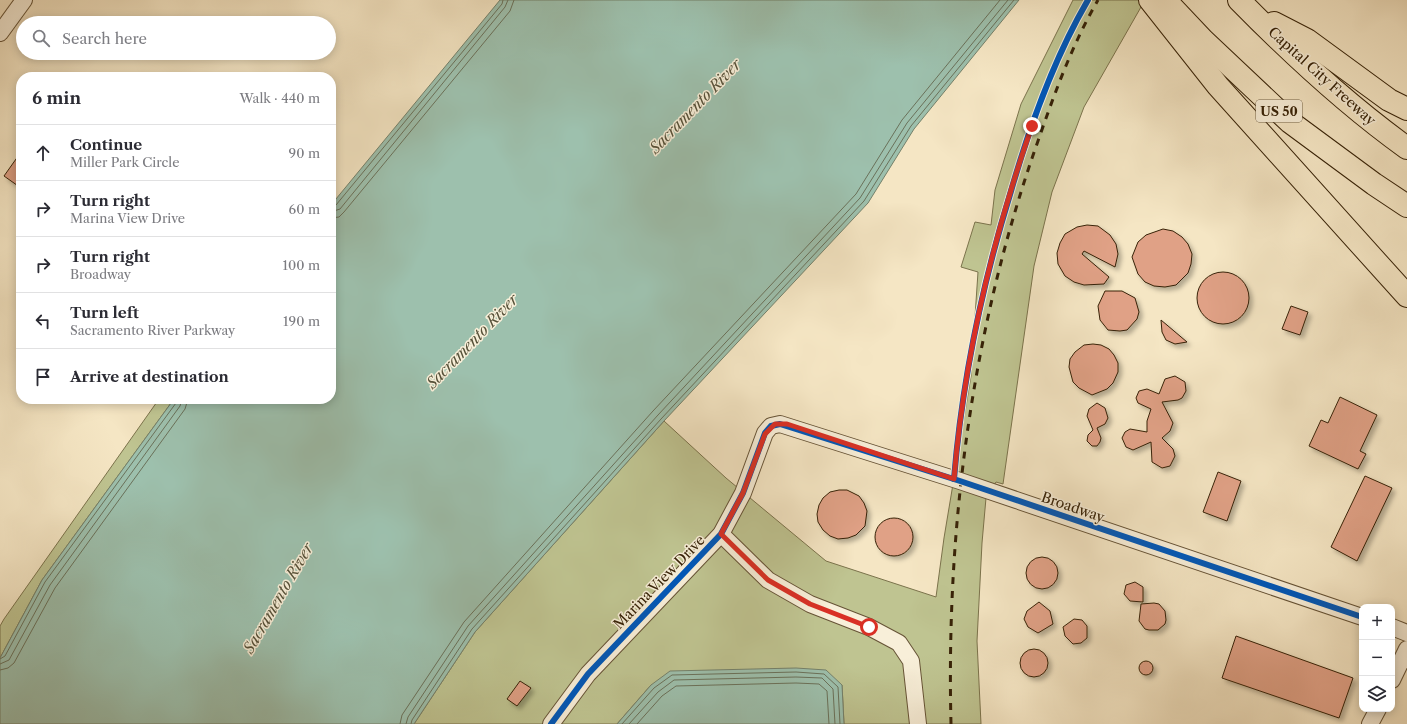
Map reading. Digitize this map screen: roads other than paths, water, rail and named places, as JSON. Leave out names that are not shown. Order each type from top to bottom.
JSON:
[{"type":"highway","points":[[1150,0],[1218,86],[1407,296]]},
{"type":"highway","name":"US 50","points":[[1166,0],[1203,40],[1290,122],[1374,184],[1407,206]]},
{"type":"highway","points":[[1244,5],[1307,40],[1401,105]]},
{"type":"highway","name":"Capital City Freeway","points":[[1244,5],[1340,94],[1377,126],[1407,148]]},
{"type":"street","points":[[0,33],[24,0]]},
{"type":"street","name":"Marina View Drive","points":[[550,724],[588,674],[721,534],[743,493],[765,434],[775,424]]},
{"type":"street","name":"Broadway","points":[[775,424],[787,424],[1359,616]]},
{"type":"street","points":[[721,534],[768,580],[810,604],[869,627],[899,643],[911,661],[918,724]]},
{"type":"street","points":[[1395,628],[1407,632]]},
{"type":"street","points":[[1394,676],[1407,649]]},
{"type":"street","points":[[1370,724],[1376,712]]},
{"type":"water","name":"Sacramento River","points":[[500,0],[1019,0],[914,129],[868,203],[664,421],[475,632],[414,724],[0,724],[0,658],[42,580],[170,404],[336,404],[336,199]]},
{"type":"water","points":[[796,668],[826,670],[842,685],[844,724],[617,724],[651,685],[670,671]]},
{"type":"railway","points":[[951,724],[953,576],[959,502],[968,428],[980,355],[996,283],[1015,211],[1038,141],[1072,51],[1098,0]]}]
